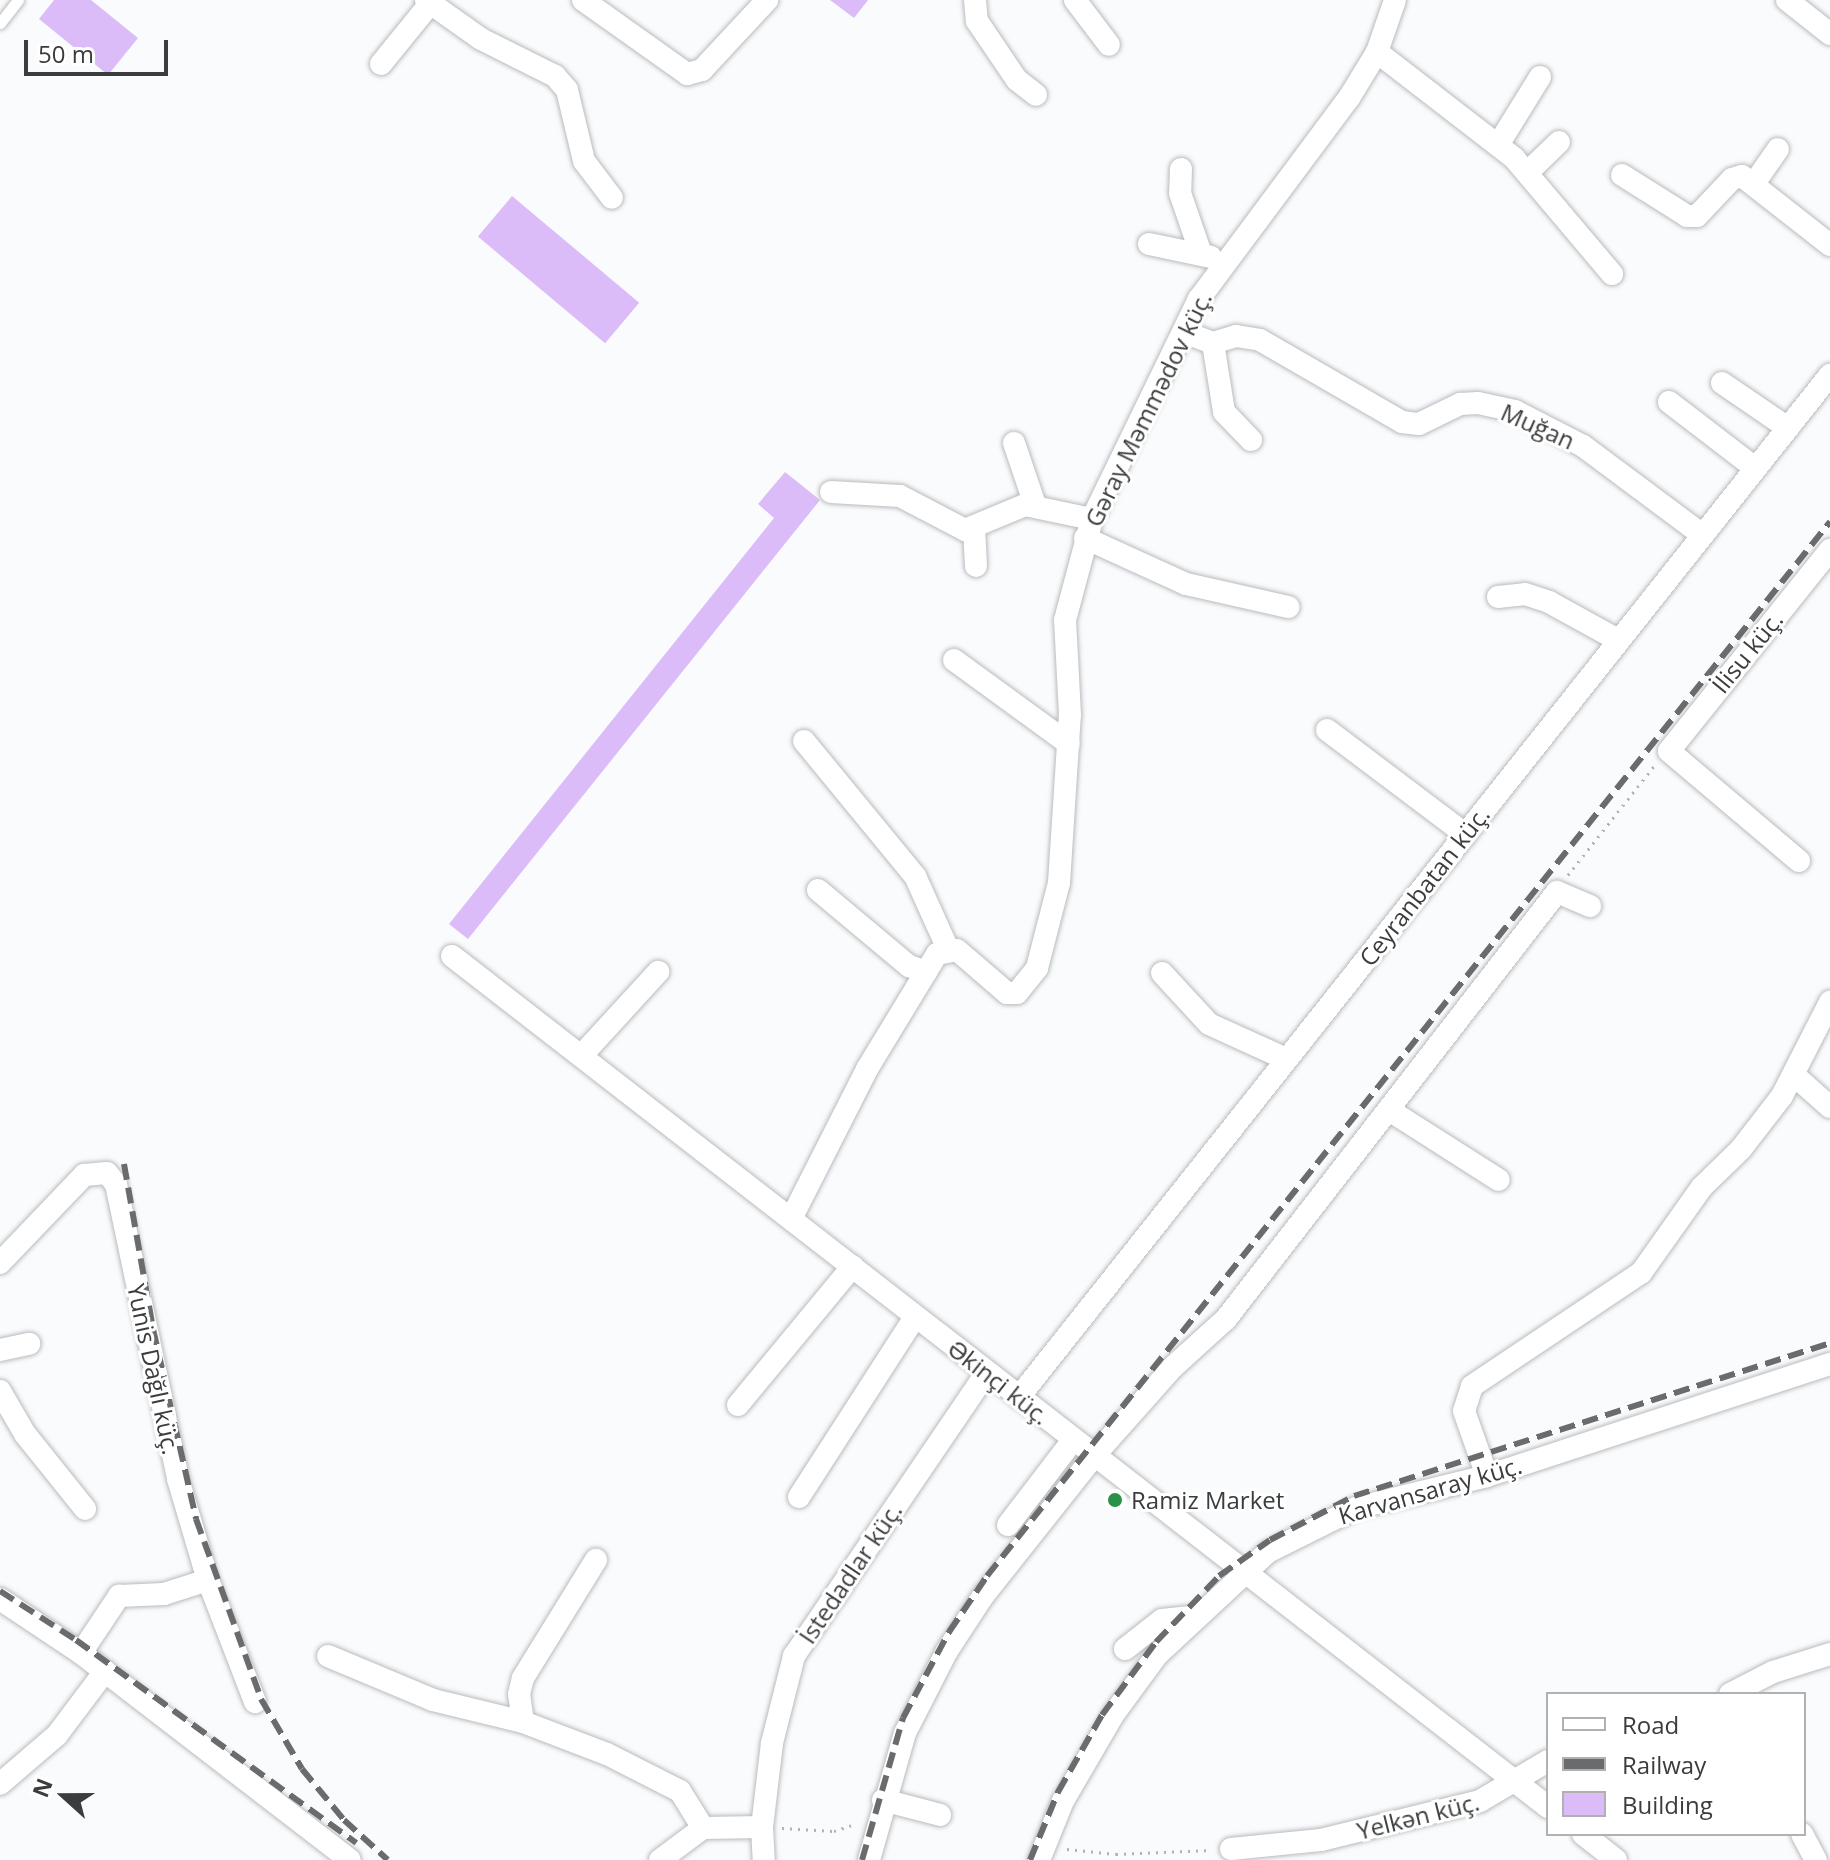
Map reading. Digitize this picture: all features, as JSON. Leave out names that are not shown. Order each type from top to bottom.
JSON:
[{"type":"street","points":[[583,0],[687,74],[702,70],[767,0]]},
{"type":"street","points":[[975,0],[977,21],[1017,80],[1036,95]]},
{"type":"street","points":[[1075,0],[1109,45]]},
{"type":"street","name":"Gəray Məmmədov küç.","points":[[948,949],[957,950],[1007,993],[1017,993],[1037,968],[1059,883],[1069,744],[1065,620],[1089,528],[1184,332],[1222,263],[1313,152],[1377,52],[1395,0]]},
{"type":"street","points":[[1787,0],[1830,34]]},
{"type":"street","points":[[381,64],[428,3],[481,39],[555,76],[567,90],[584,161],[612,198]]},
{"type":"street","points":[[1377,52],[1498,145],[1528,172],[1612,274]]},
{"type":"street","points":[[1498,145],[1540,77]]},
{"type":"street","points":[[1528,172],[1559,142]]},
{"type":"street","points":[[1755,182],[1778,149]]},
{"type":"street","points":[[1181,169],[1180,193],[1200,251]]},
{"type":"street","points":[[1622,175],[1687,216],[1708,208],[1732,179],[1742,176],[1755,182],[1830,245]]},
{"type":"street","points":[[1149,244],[1200,251],[1222,263]]},
{"type":"street","name":"Muğan","points":[[1184,332],[1213,343],[1236,336],[1260,340],[1402,422],[1419,424],[1460,404],[1478,403],[1515,411],[1583,446],[1701,534]]},
{"type":"street","points":[[1213,343],[1224,412],[1251,440]]},
{"type":"street","name":"Ceyranbatan küç.","points":[[1019,1397],[1830,375]]},
{"type":"street","points":[[1722,383],[1788,428]]},
{"type":"street","points":[[1669,402],[1755,468]]},
{"type":"street","points":[[1014,443],[1035,505]]},
{"type":"street","points":[[831,492],[900,496],[953,527],[974,528],[1035,505],[1089,528],[1186,584],[1288,607]]},
{"type":"street","points":[[974,528],[976,566]]},
{"type":"street","name":"İlisu küç.","points":[[1670,754],[1830,550]]},
{"type":"street","points":[[1498,597],[1525,594],[1549,602],[1618,640]]},
{"type":"street","points":[[954,660],[1069,744]]},
{"type":"street","points":[[1327,730],[1465,834]]},
{"type":"street","points":[[792,1217],[867,1069],[907,1011],[937,954],[948,949],[915,876],[804,741]]},
{"type":"street","points":[[1670,754],[1799,861]]},
{"type":"street","points":[[818,890],[909,966],[926,972]]},
{"type":"street","points":[[869,1860],[883,1800],[905,1733],[947,1651],[1094,1456],[1173,1367],[1226,1319],[1557,892],[1590,906]]},
{"type":"street","name":"Əkinçi küç.","points":[[452,956],[1546,1805]]},
{"type":"street","points":[[582,1055],[658,972]]},
{"type":"street","points":[[1162,973],[1209,1024],[1286,1059]]},
{"type":"street","points":[[1487,1476],[1464,1411],[1472,1386],[1628,1286],[1702,1187],[1761,1126],[1794,1075],[1830,1002]]},
{"type":"street","points":[[1794,1075],[1830,1107]]},
{"type":"street","points":[[1389,1110],[1499,1180]]},
{"type":"street","name":"Yunis Dağlı küç.","points":[[0,1263],[84,1175],[107,1173],[116,1184],[175,1464],[208,1580],[255,1702]]},
{"type":"street","points":[[738,1405],[853,1266]]},
{"type":"street","points":[[799,1497],[915,1317]]},
{"type":"street","points":[[0,1350],[29,1344]]},
{"type":"street","name":"Karvansaray küç.","points":[[1041,1853],[1113,1715],[1193,1617],[1242,1571],[1293,1536],[1356,1508],[1487,1476],[1830,1364]]},
{"type":"street","name":"İstedadlar küç.","points":[[764,1860],[762,1827],[772,1743],[794,1656],[987,1372]]},
{"type":"street","points":[[0,1391],[25,1434],[85,1509]]},
{"type":"street","points":[[1008,1525],[1073,1440]]},
{"type":"street","points":[[523,1722],[519,1694],[523,1678],[596,1560]]},
{"type":"street","points":[[81,1653],[119,1596],[164,1594],[208,1580]]},
{"type":"street","points":[[0,1599],[81,1653],[350,1860]]},
{"type":"street","points":[[1125,1649],[1162,1620],[1193,1617]]},
{"type":"street","points":[[1734,1692],[1773,1672],[1830,1654]]},
{"type":"street","points":[[328,1656],[433,1700],[523,1722],[659,1778],[680,1791],[703,1828]]},
{"type":"street","points":[[0,1784],[57,1735],[105,1671]]},
{"type":"street","name":"Yelkən küç.","points":[[1231,1849],[1272,1854],[1480,1801],[1546,1762]]},
{"type":"street","points":[[883,1800],[940,1815]]},
{"type":"street","points":[[660,1860],[703,1828],[762,1827]]},
{"type":"street","points":[[1586,1836],[1616,1860]]},
{"type":"street","points":[[1803,1836],[1816,1860]]},
{"type":"lane","points":[[0,23],[18,0]]},
{"type":"path","points":[[1557,892],[1670,754]]},
{"type":"path","points":[[762,1827],[848,1830],[874,1799],[883,1800]]},
{"type":"path","points":[[1041,1853],[1116,1854],[1231,1849]]},
{"type":"building","points":[[54,0],[91,0],[138,38],[108,75],[39,19]]},
{"type":"building","points":[[830,0],[868,0],[854,18]]},
{"type":"building","points":[[512,196],[639,303],[605,343],[478,237]]},
{"type":"building","points":[[785,472],[820,500],[468,939],[449,924],[774,518],[758,504]]},
{"type":"railway","points":[[862,1860],[903,1718],[949,1632],[987,1576],[1830,522]]},
{"type":"railway","points":[[124,1164],[153,1329],[196,1519],[261,1699],[302,1769],[344,1820],[388,1860]]},
{"type":"railway","points":[[1030,1860],[1058,1792],[1102,1715],[1156,1642],[1219,1576],[1270,1540],[1354,1496],[1830,1343]]},
{"type":"railway","points":[[0,1591],[76,1640],[356,1843]]},
{"type":"place","name":"Ramiz Market","points":[[1115,1500]]}]
